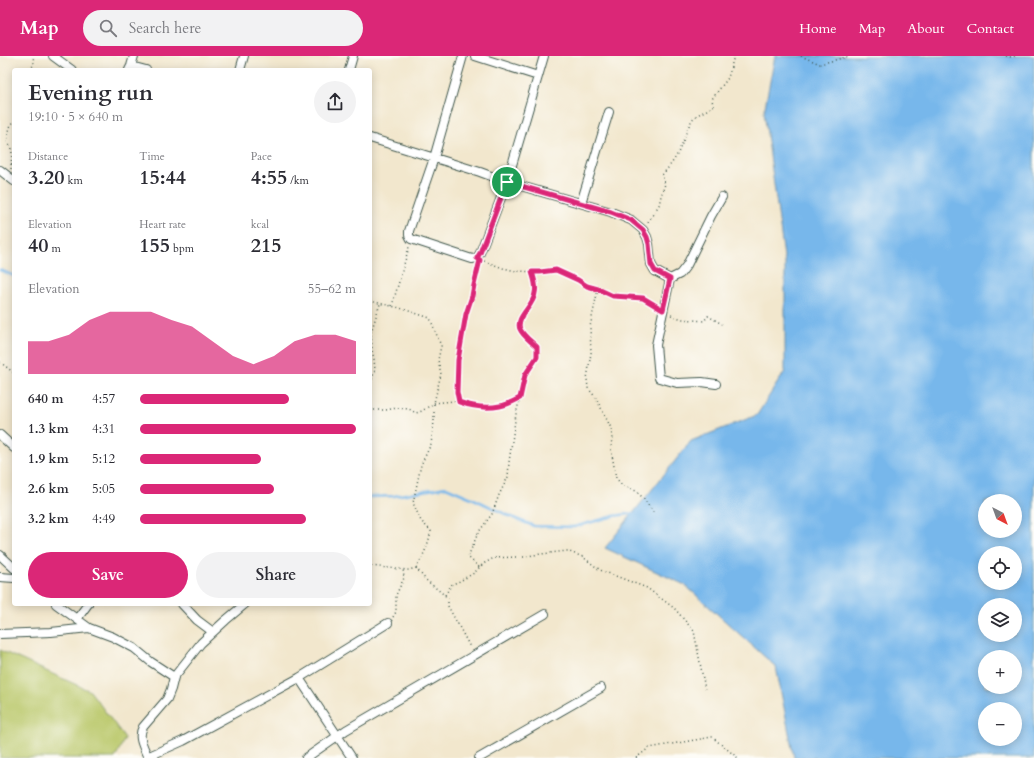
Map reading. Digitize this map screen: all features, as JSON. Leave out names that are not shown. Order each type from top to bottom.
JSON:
[{"type":"street","points":[[54,56],[69,68]]},
{"type":"street","points":[[130,68],[134,56]]},
{"type":"street","points":[[241,68],[244,56]]},
{"type":"street","points":[[350,68],[353,56]]},
{"type":"street","points":[[463,56],[434,158],[409,231],[409,235],[412,239],[472,259],[477,258],[480,253],[507,182],[544,56]]},
{"type":"street","points":[[475,56],[538,76]]},
{"type":"street","points":[[582,203],[609,112]]},
{"type":"street","points":[[372,139],[480,172],[507,182],[611,212],[631,220],[643,230],[649,244],[651,264],[655,271],[670,279]]},
{"type":"street","points":[[0,170],[12,180]]},
{"type":"street","points":[[670,279],[680,274],[687,265],[722,197]]},
{"type":"street","points":[[670,279],[656,345],[660,378],[677,383],[702,382],[716,384]]},
{"type":"street","points":[[0,435],[12,446]]},
{"type":"street","points":[[0,555],[12,566]]},
{"type":"street","points":[[0,577],[12,578]]},
{"type":"street","points":[[59,606],[89,628],[113,637],[134,648],[155,666],[174,677]]},
{"type":"street","points":[[76,619],[86,606]]},
{"type":"street","points":[[184,606],[213,632]]},
{"type":"street","points":[[243,606],[201,643],[174,677],[167,699],[142,727],[140,738],[147,758],[183,741],[299,678],[388,623]]},
{"type":"street","points":[[306,758],[372,714],[545,614]]},
{"type":"street","points":[[0,634],[51,632],[89,628]]},
{"type":"street","points":[[299,678],[352,758]]},
{"type":"street","points":[[479,758],[601,688]]},
{"type":"path","points":[[31,68],[34,64],[32,56]]},
{"type":"path","points":[[643,230],[659,205],[665,184],[662,175],[676,157],[693,118],[709,110],[712,106],[712,99],[728,78],[734,56]]},
{"type":"path","points":[[801,56],[820,64],[850,56]]},
{"type":"path","points":[[1006,56],[1015,56]]},
{"type":"path","points":[[12,124],[7,141],[12,149],[12,180]]},
{"type":"path","points":[[392,306],[412,239]]},
{"type":"path","points":[[459,402],[457,392],[458,360],[466,314],[472,296],[480,260],[516,271],[540,272],[556,270],[578,280],[587,286],[613,296],[643,298],[669,314],[682,319],[704,321],[708,316],[722,324]]},
{"type":"path","points":[[479,567],[468,557],[478,533],[492,514],[508,477],[516,414],[525,375],[537,357],[537,347],[520,330],[519,325],[522,316],[530,306],[535,294],[536,286],[532,272]]},
{"type":"path","points":[[598,289],[590,327],[592,353],[587,379],[588,388],[596,398],[611,428],[611,450],[616,478],[622,485],[636,492],[644,499],[654,512]]},
{"type":"path","points":[[372,302],[392,306],[430,318],[441,346],[438,360],[440,374],[434,403],[434,422],[431,444],[421,465],[413,503],[421,521],[431,531],[428,543],[423,557],[416,568],[408,570],[372,566]]},
{"type":"path","points":[[372,329],[380,304]]},
{"type":"path","points":[[372,350],[374,370],[372,378]]},
{"type":"path","points":[[0,362],[12,371]]},
{"type":"path","points":[[372,410],[397,408],[410,409],[416,413],[434,403],[454,401],[483,408],[501,406],[520,398]]},
{"type":"path","points":[[444,595],[452,584],[474,573],[479,567],[494,558],[525,557],[567,551],[583,557],[600,570],[647,588],[674,608],[694,631],[705,689]]},
{"type":"path","points":[[416,568],[426,580],[448,598],[448,606],[470,647]]},
{"type":"path","points":[[388,623],[396,612],[396,595],[404,578],[403,569]]},
{"type":"path","points":[[636,758],[649,748],[712,737],[738,758]]},
{"type":"green space","points":[[0,650],[90,691],[125,738],[115,758],[0,758]]},
{"type":"water","points":[[775,56],[1034,56],[1034,758],[794,758],[776,667],[685,585],[605,548],[691,441],[757,415],[785,371],[785,264],[764,112]]},
{"type":"waterway","points":[[0,270],[12,275]]},
{"type":"waterway","points":[[372,497],[394,496],[446,487],[534,526],[574,527],[614,516],[635,513]]},
{"type":"route","points":[[507,182],[611,212],[631,220],[643,230],[647,237],[651,264],[655,271],[670,279],[663,310],[643,298],[613,296],[587,286],[578,280],[556,270],[532,272],[536,286],[535,294],[530,306],[522,316],[519,325],[520,330],[537,347],[537,357],[525,375],[520,398],[501,406],[483,408],[470,406],[459,402],[457,392],[458,360],[466,314],[472,296],[480,260],[477,258],[507,182]]}]
